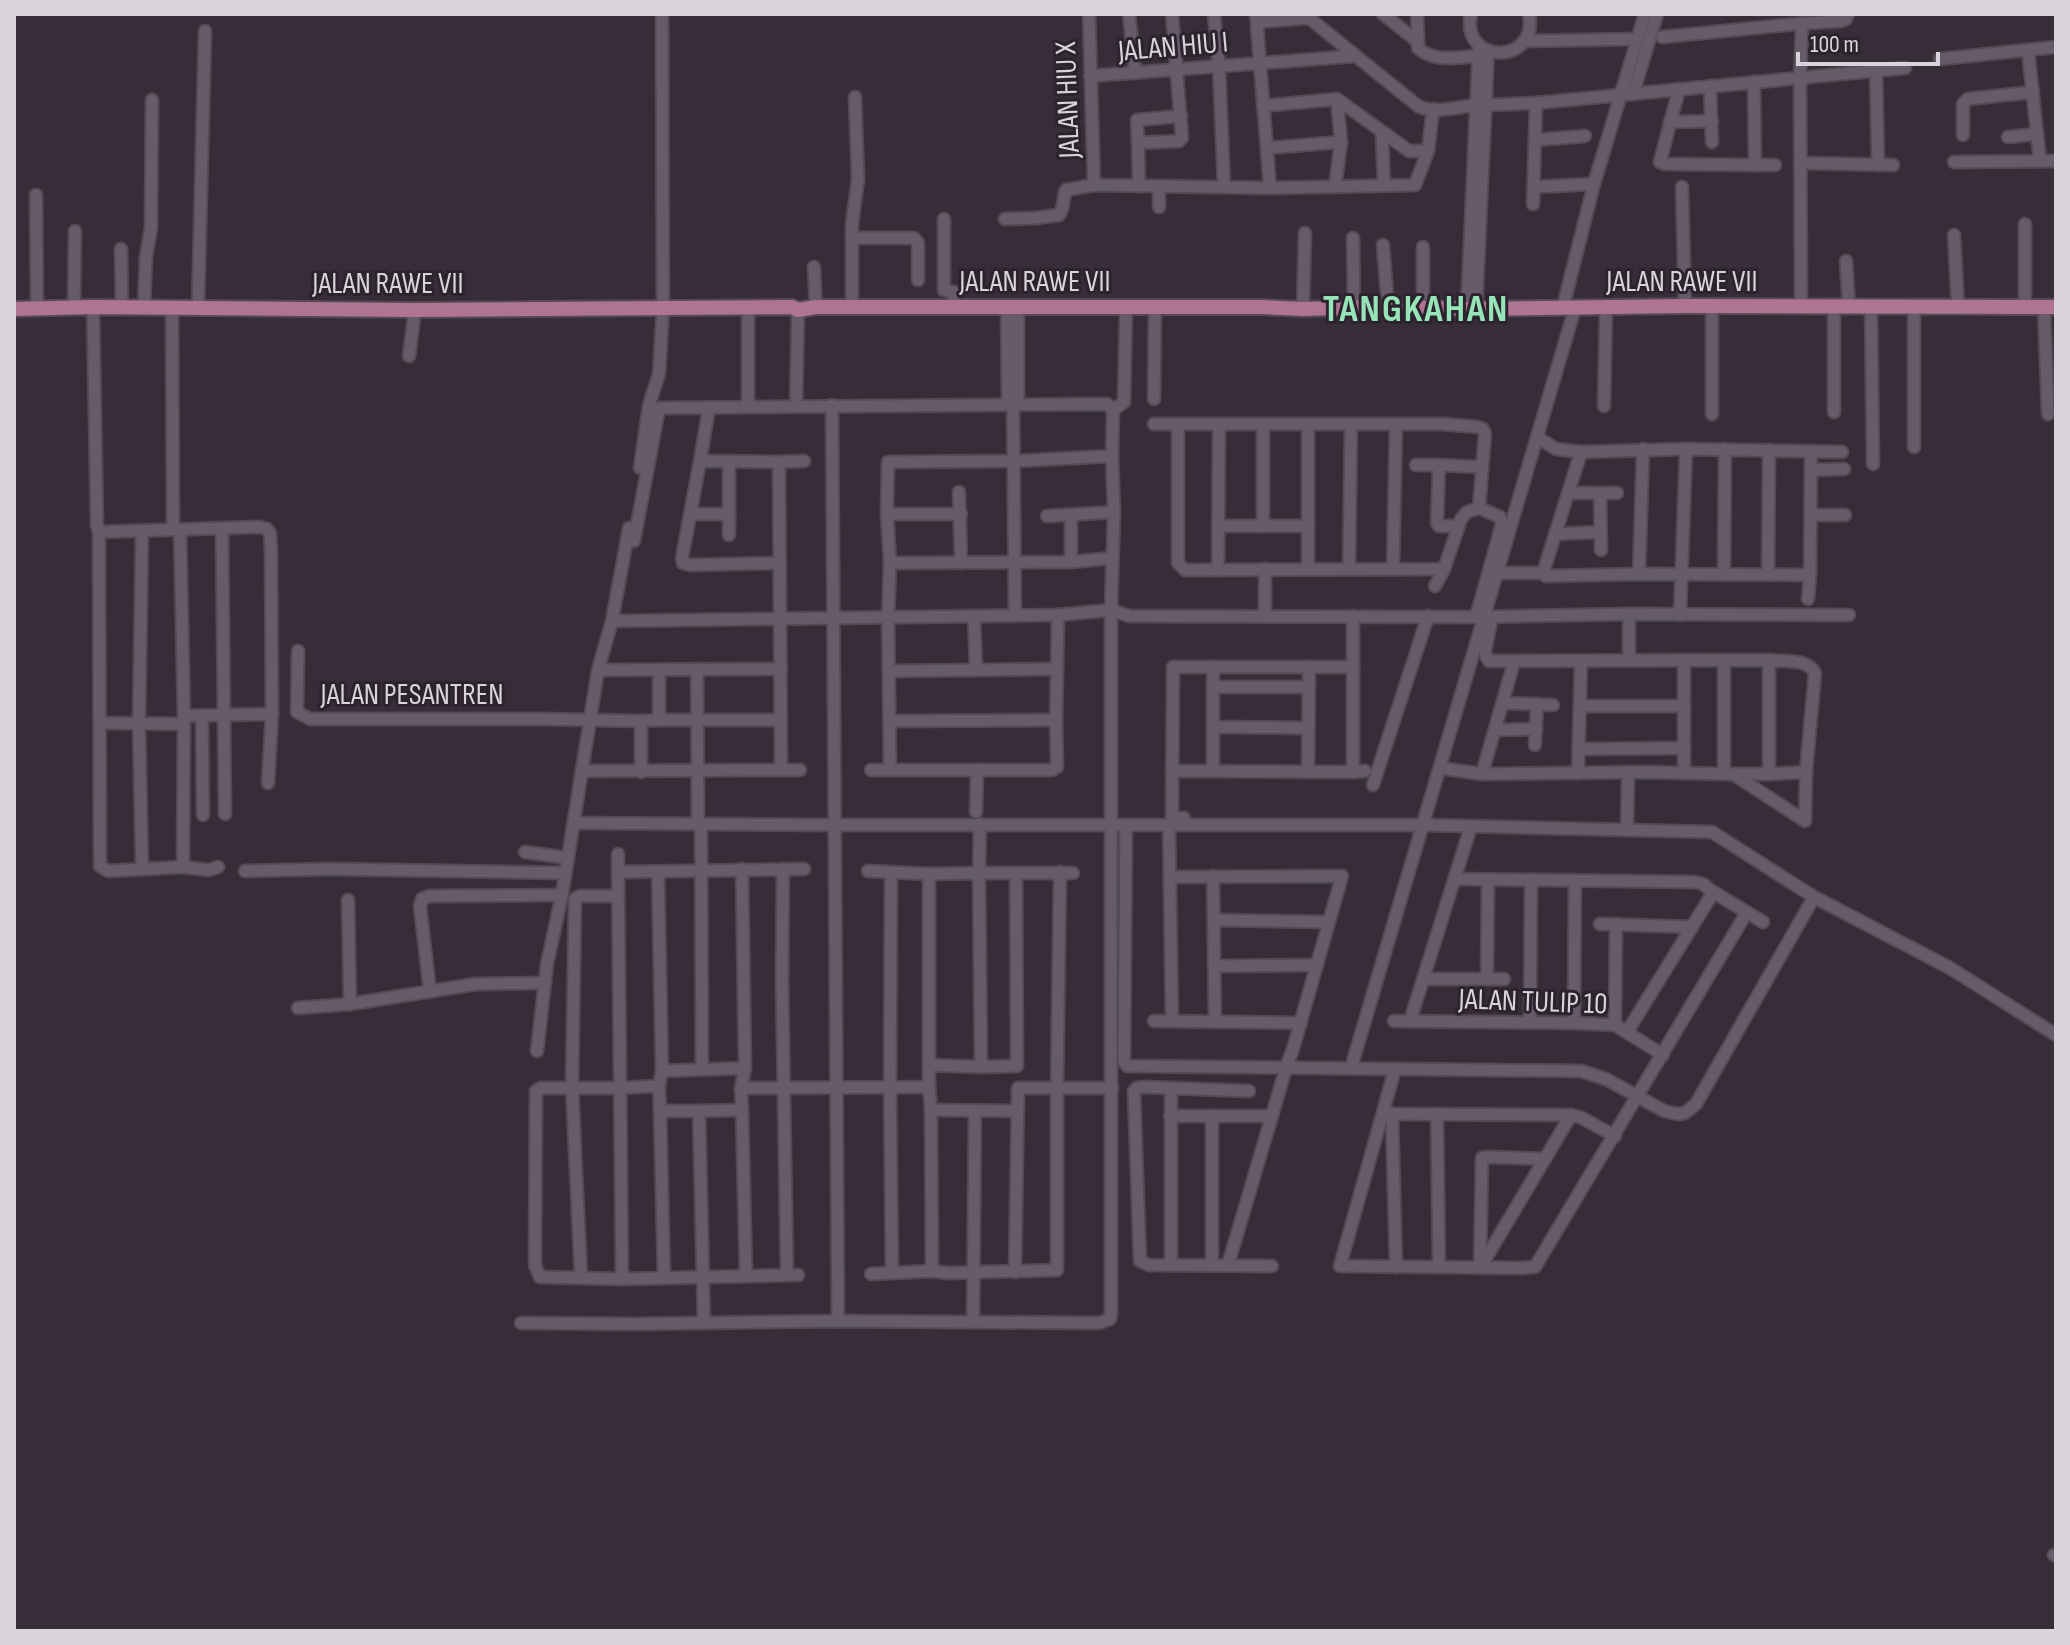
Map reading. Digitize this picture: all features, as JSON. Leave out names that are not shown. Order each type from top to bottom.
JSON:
[{"type":"main road","name":"JALAN RAWE VII","points":[[14,309],[2050,307]]},
{"type":"street","points":[[537,1051],[545,983],[598,670],[612,621],[649,405],[659,374],[663,308],[662,14]]},
{"type":"street","name":"JALAN HIU X","points":[[1089,14],[1094,185]]},
{"type":"street","points":[[1129,14],[1135,73]]},
{"type":"street","points":[[1138,143],[1181,140],[1172,14]]},
{"type":"street","points":[[1214,14],[1224,187]]},
{"type":"street","points":[[1383,14],[1418,42]]},
{"type":"street","points":[[1417,14],[1418,48],[1426,56],[1439,58],[1514,50],[1524,41],[1531,25],[1529,14]]},
{"type":"street","points":[[1471,14],[1470,28],[1482,51],[1471,308]]},
{"type":"street","points":[[1627,94],[1645,14]]},
{"type":"street","points":[[1351,1068],[1537,437],[1569,307],[1594,184],[1657,14]]},
{"type":"street","points":[[1662,37],[1841,21],[1848,14]]},
{"type":"street","points":[[1270,188],[1256,18],[1306,16],[1425,109],[1536,103],[1905,68]]},
{"type":"street","points":[[1801,306],[1800,78],[1802,26],[1807,23]]},
{"type":"street","points":[[198,308],[205,31]]},
{"type":"street","points":[[1524,41],[1637,39]]},
{"type":"street","points":[[1940,59],[2056,47]]},
{"type":"street","points":[[2028,50],[2040,161]]},
{"type":"street","name":"JALAN HIU I","points":[[1090,76],[1355,56]]},
{"type":"street","points":[[1876,70],[1878,165]]},
{"type":"street","points":[[1754,82],[1755,165]]},
{"type":"street","points":[[1710,86],[1712,142]]},
{"type":"street","points":[[1679,89],[1660,162],[1775,165]]},
{"type":"street","points":[[1963,135],[1963,104],[1968,99],[2033,92]]},
{"type":"street","points":[[852,307],[852,238],[858,179],[855,97]]},
{"type":"street","points":[[1263,106],[1337,99],[1409,151],[1428,151]]},
{"type":"street","points":[[1335,187],[1341,142],[1337,99]]},
{"type":"street","points":[[144,308],[146,257],[151,228],[152,100]]},
{"type":"street","points":[[1533,204],[1536,103]]},
{"type":"street","points":[[1005,219],[1059,215],[1066,190],[1094,185],[1270,188],[1415,185],[1428,151],[1433,109]]},
{"type":"street","points":[[1139,186],[1137,120],[1181,116]]},
{"type":"street","points":[[1670,122],[1712,121]]},
{"type":"street","points":[[1382,133],[1384,185]]},
{"type":"street","points":[[2008,137],[2037,134]]},
{"type":"street","points":[[1535,140],[1585,136]]},
{"type":"street","points":[[1267,148],[1341,142]]},
{"type":"street","points":[[1954,162],[2056,161]]},
{"type":"street","points":[[1800,163],[1893,165]]},
{"type":"street","points":[[1534,187],[1594,184]]},
{"type":"street","points":[[1159,186],[1159,207]]},
{"type":"street","points":[[1682,187],[1685,306]]},
{"type":"street","points":[[36,195],[37,309]]},
{"type":"street","points":[[944,219],[944,290],[954,292],[954,306]]},
{"type":"street","points":[[2025,224],[2025,307]]},
{"type":"street","points":[[74,308],[75,231]]},
{"type":"street","points":[[1303,309],[1305,233]]},
{"type":"street","points":[[1954,235],[1958,307]]},
{"type":"street","points":[[852,238],[914,238],[918,243],[918,280]]},
{"type":"street","points":[[1353,238],[1354,307]]},
{"type":"street","points":[[1383,245],[1388,308]]},
{"type":"street","points":[[1423,247],[1423,308]]},
{"type":"street","points":[[121,249],[122,308]]},
{"type":"street","points":[[1834,412],[1846,261]]},
{"type":"street","points":[[814,267],[816,307]]},
{"type":"street","points":[[1712,306],[1712,414]]},
{"type":"street","points":[[1871,306],[1873,464]]},
{"type":"street","points":[[93,307],[99,532],[100,866],[108,871],[183,867],[209,870],[218,867]]},
{"type":"street","points":[[748,307],[748,407]]},
{"type":"street","points":[[1013,307],[1015,616]]},
{"type":"street","points":[[1113,410],[1124,402],[1126,307]]},
{"type":"street","points":[[1154,399],[1155,307]]},
{"type":"street","points":[[1604,406],[1606,307]]},
{"type":"street","points":[[1914,307],[1914,447]]},
{"type":"street","points":[[2048,414],[2050,307]]},
{"type":"street","points":[[172,308],[184,720],[183,867]]},
{"type":"street","points":[[409,356],[415,310]]},
{"type":"street","points":[[796,406],[798,310]]},
{"type":"street","points":[[521,1323],[1099,1323],[1110,1319],[1113,410],[1107,404],[658,409],[634,541]]},
{"type":"street","points":[[832,405],[838,1321]]},
{"type":"street","points":[[709,408],[683,563],[780,563]]},
{"type":"street","points":[[1154,424],[1443,424],[1478,427],[1485,434],[1479,508]]},
{"type":"street","points":[[1178,424],[1178,563],[1185,570],[1444,569]]},
{"type":"street","points":[[1218,570],[1219,424]]},
{"type":"street","points":[[1263,424],[1263,526]]},
{"type":"street","points":[[1308,424],[1308,569]]},
{"type":"street","points":[[1349,569],[1351,424]]},
{"type":"street","points":[[1393,569],[1396,424]]},
{"type":"street","points":[[1537,437],[1556,449],[1581,452],[1643,449],[1842,452]]},
{"type":"street","points":[[1639,574],[1643,449]]},
{"type":"street","points":[[1680,615],[1686,449]]},
{"type":"street","points":[[1724,574],[1725,449]]},
{"type":"street","points":[[1768,575],[1769,450]]},
{"type":"street","points":[[1808,599],[1811,451]]},
{"type":"street","points":[[1543,573],[1581,452]]},
{"type":"street","points":[[890,770],[888,462],[1112,456]]},
{"type":"street","points":[[700,461],[804,461]]},
{"type":"street","points":[[729,461],[729,535]]},
{"type":"street","points":[[779,462],[781,770]]},
{"type":"street","points":[[1416,465],[1482,467]]},
{"type":"street","points":[[1439,465],[1437,523],[1439,526],[1458,526]]},
{"type":"street","points":[[1811,470],[1844,469]]},
{"type":"street","points":[[959,492],[961,563]]},
{"type":"street","points":[[1568,493],[1617,493]]},
{"type":"street","points":[[1600,494],[1601,550]]},
{"type":"street","points":[[1435,586],[1458,526],[1467,512],[1479,508],[1500,517],[1502,524],[1484,617],[1486,656],[1489,661],[1769,660],[1807,663],[1815,673],[1805,821],[1729,774]]},
{"type":"street","points":[[1047,516],[1114,512]]},
{"type":"street","points":[[690,514],[729,514]]},
{"type":"street","points":[[887,514],[961,514]]},
{"type":"street","points":[[1811,515],[1845,515]]},
{"type":"street","points":[[1071,516],[1071,562]]},
{"type":"street","points":[[1218,526],[1308,526]]},
{"type":"street","points":[[99,532],[259,527],[270,533],[272,714],[268,783]]},
{"type":"street","points":[[222,529],[225,814]]},
{"type":"street","points":[[142,531],[139,724],[142,869]]},
{"type":"street","points":[[1555,534],[1600,532]]},
{"type":"street","points":[[890,563],[1071,562],[1112,558]]},
{"type":"street","points":[[1265,569],[1265,615]]},
{"type":"street","points":[[1497,573],[1543,573],[1546,576],[1810,575]]},
{"type":"street","points":[[612,621],[974,617],[1111,610],[1129,616],[1849,615]]},
{"type":"street","points":[[1629,614],[1629,660]]},
{"type":"street","points":[[871,770],[1055,769],[1059,764],[1056,720],[1058,615]]},
{"type":"street","points":[[1172,771],[1359,771],[1353,616]]},
{"type":"street","points":[[1373,785],[1428,616]]},
{"type":"street","points":[[974,617],[976,670]]},
{"type":"street","name":"JALAN PESANTREN","points":[[298,651],[297,712],[310,719],[590,720]]},
{"type":"street","points":[[1684,660],[1684,773]]},
{"type":"street","points":[[1724,660],[1729,774]]},
{"type":"street","points":[[1769,660],[1769,774]]},
{"type":"street","points":[[1578,773],[1581,661]]},
{"type":"street","points":[[1482,774],[1514,662]]},
{"type":"street","points":[[1172,1020],[1170,821],[1173,667],[1353,667]]},
{"type":"street","points":[[1213,667],[1213,771]]},
{"type":"street","points":[[1308,772],[1309,667]]},
{"type":"street","points":[[697,669],[702,1068]]},
{"type":"street","points":[[598,670],[781,669]]},
{"type":"street","points":[[889,671],[1057,669]]},
{"type":"street","points":[[659,670],[659,720]]},
{"type":"street","points":[[1213,687],[1309,687]]},
{"type":"street","points":[[1503,703],[1553,705]]},
{"type":"street","points":[[1535,745],[1537,704]]},
{"type":"street","points":[[1580,706],[1684,706]]},
{"type":"street","points":[[100,723],[139,724],[202,716],[272,714]]},
{"type":"street","points":[[202,716],[203,815]]},
{"type":"street","points":[[590,720],[781,720]]},
{"type":"street","points":[[891,721],[1056,720]]},
{"type":"street","points":[[641,721],[641,772]]},
{"type":"street","points":[[1213,727],[1308,728]]},
{"type":"street","points":[[1495,730],[1536,729]]},
{"type":"street","points":[[1579,749],[1684,748]]},
{"type":"street","points":[[1440,768],[1482,774],[1806,772]]},
{"type":"street","points":[[582,771],[800,770]]},
{"type":"street","points":[[977,770],[981,1067]]},
{"type":"street","points":[[1627,830],[1628,773]]},
{"type":"street","points":[[574,823],[835,825],[978,818],[1712,832],[1814,897],[1950,968],[2056,1035]]},
{"type":"street","points":[[1112,822],[1126,825],[1170,821]]},
{"type":"street","points":[[1126,825],[1127,1066],[1581,1071],[1606,1079],[1664,1111],[1685,1113],[1696,1104],[1814,897]]},
{"type":"street","points":[[1410,1021],[1471,826]]},
{"type":"street","points":[[525,852],[568,858]]},
{"type":"street","points":[[618,854],[622,1279]]},
{"type":"street","points":[[245,871],[330,869],[565,873]]},
{"type":"street","points":[[742,869],[745,1068],[741,1088],[746,1275]]},
{"type":"street","points":[[659,1086],[541,1088],[536,1091],[535,1265],[540,1277],[622,1279],[793,1274],[783,1088],[783,869]]},
{"type":"street","points":[[618,872],[804,869]]},
{"type":"street","points":[[868,871],[929,874],[1073,873]]},
{"type":"street","points":[[658,872],[664,1276]]},
{"type":"street","points":[[871,1274],[1054,1271],[1058,1267],[1060,872]]},
{"type":"street","points":[[891,873],[892,1272]]},
{"type":"street","points":[[1015,1272],[1018,1111],[1016,873]]},
{"type":"street","points":[[929,874],[932,1271]]},
{"type":"street","points":[[1213,876],[1215,1021]]},
{"type":"street","points":[[1170,877],[1342,876],[1228,1265]]},
{"type":"street","points":[[1455,879],[1699,882],[1763,922]]},
{"type":"street","points":[[1487,979],[1488,879]]},
{"type":"street","points":[[1530,1022],[1531,880]]},
{"type":"street","points":[[1574,1023],[1575,880]]},
{"type":"street","points":[[1627,1032],[1711,896],[1710,890]]},
{"type":"street","points":[[430,992],[420,906],[422,899],[429,896],[562,895]]},
{"type":"street","points":[[581,1277],[572,1087],[575,899],[580,896],[617,896]]},
{"type":"street","points":[[348,900],[350,1004]]},
{"type":"street","points":[[1395,1069],[1387,1114],[1340,1266],[1535,1267],[1747,912]]},
{"type":"street","points":[[1214,920],[1329,922]]},
{"type":"street","points":[[1600,924],[1692,927]]},
{"type":"street","points":[[1615,1025],[1616,924]]},
{"type":"street","points":[[1214,966],[1317,965]]},
{"type":"street","points":[[1423,979],[1504,979]]},
{"type":"street","points":[[298,1008],[350,1004],[484,983],[545,983]]},
{"type":"street","points":[[1154,1021],[1301,1023]]},
{"type":"street","name":"JALAN TULIP 10","points":[[1394,1021],[1615,1025],[1663,1055]]},
{"type":"street","points":[[929,1065],[1017,1066]]},
{"type":"street","points":[[662,1071],[745,1068]]},
{"type":"street","points":[[741,1088],[929,1087]]},
{"type":"street","points":[[1249,1091],[1144,1087],[1134,1091],[1140,1261],[1149,1265],[1272,1266]]},
{"type":"street","points":[[1018,1088],[1112,1088]]},
{"type":"street","points":[[1171,1088],[1171,1265]]},
{"type":"street","points":[[660,1111],[742,1110]]},
{"type":"street","points":[[931,1110],[1018,1111]]},
{"type":"street","points":[[973,1322],[975,1110]]},
{"type":"street","points":[[699,1111],[704,1323]]},
{"type":"street","points":[[1387,1114],[1571,1115],[1615,1136]]},
{"type":"street","points":[[1387,1114],[1396,1267]]},
{"type":"street","points":[[1437,1114],[1439,1267]]},
{"type":"street","points":[[1480,1268],[1571,1115]]},
{"type":"street","points":[[1170,1116],[1272,1116]]},
{"type":"street","points":[[1212,1116],[1212,1265]]},
{"type":"street","points":[[1480,1268],[1482,1158],[1545,1159]]},
{"type":"district","name":"TANGKAHAN","points":[[1416,308]]}]
